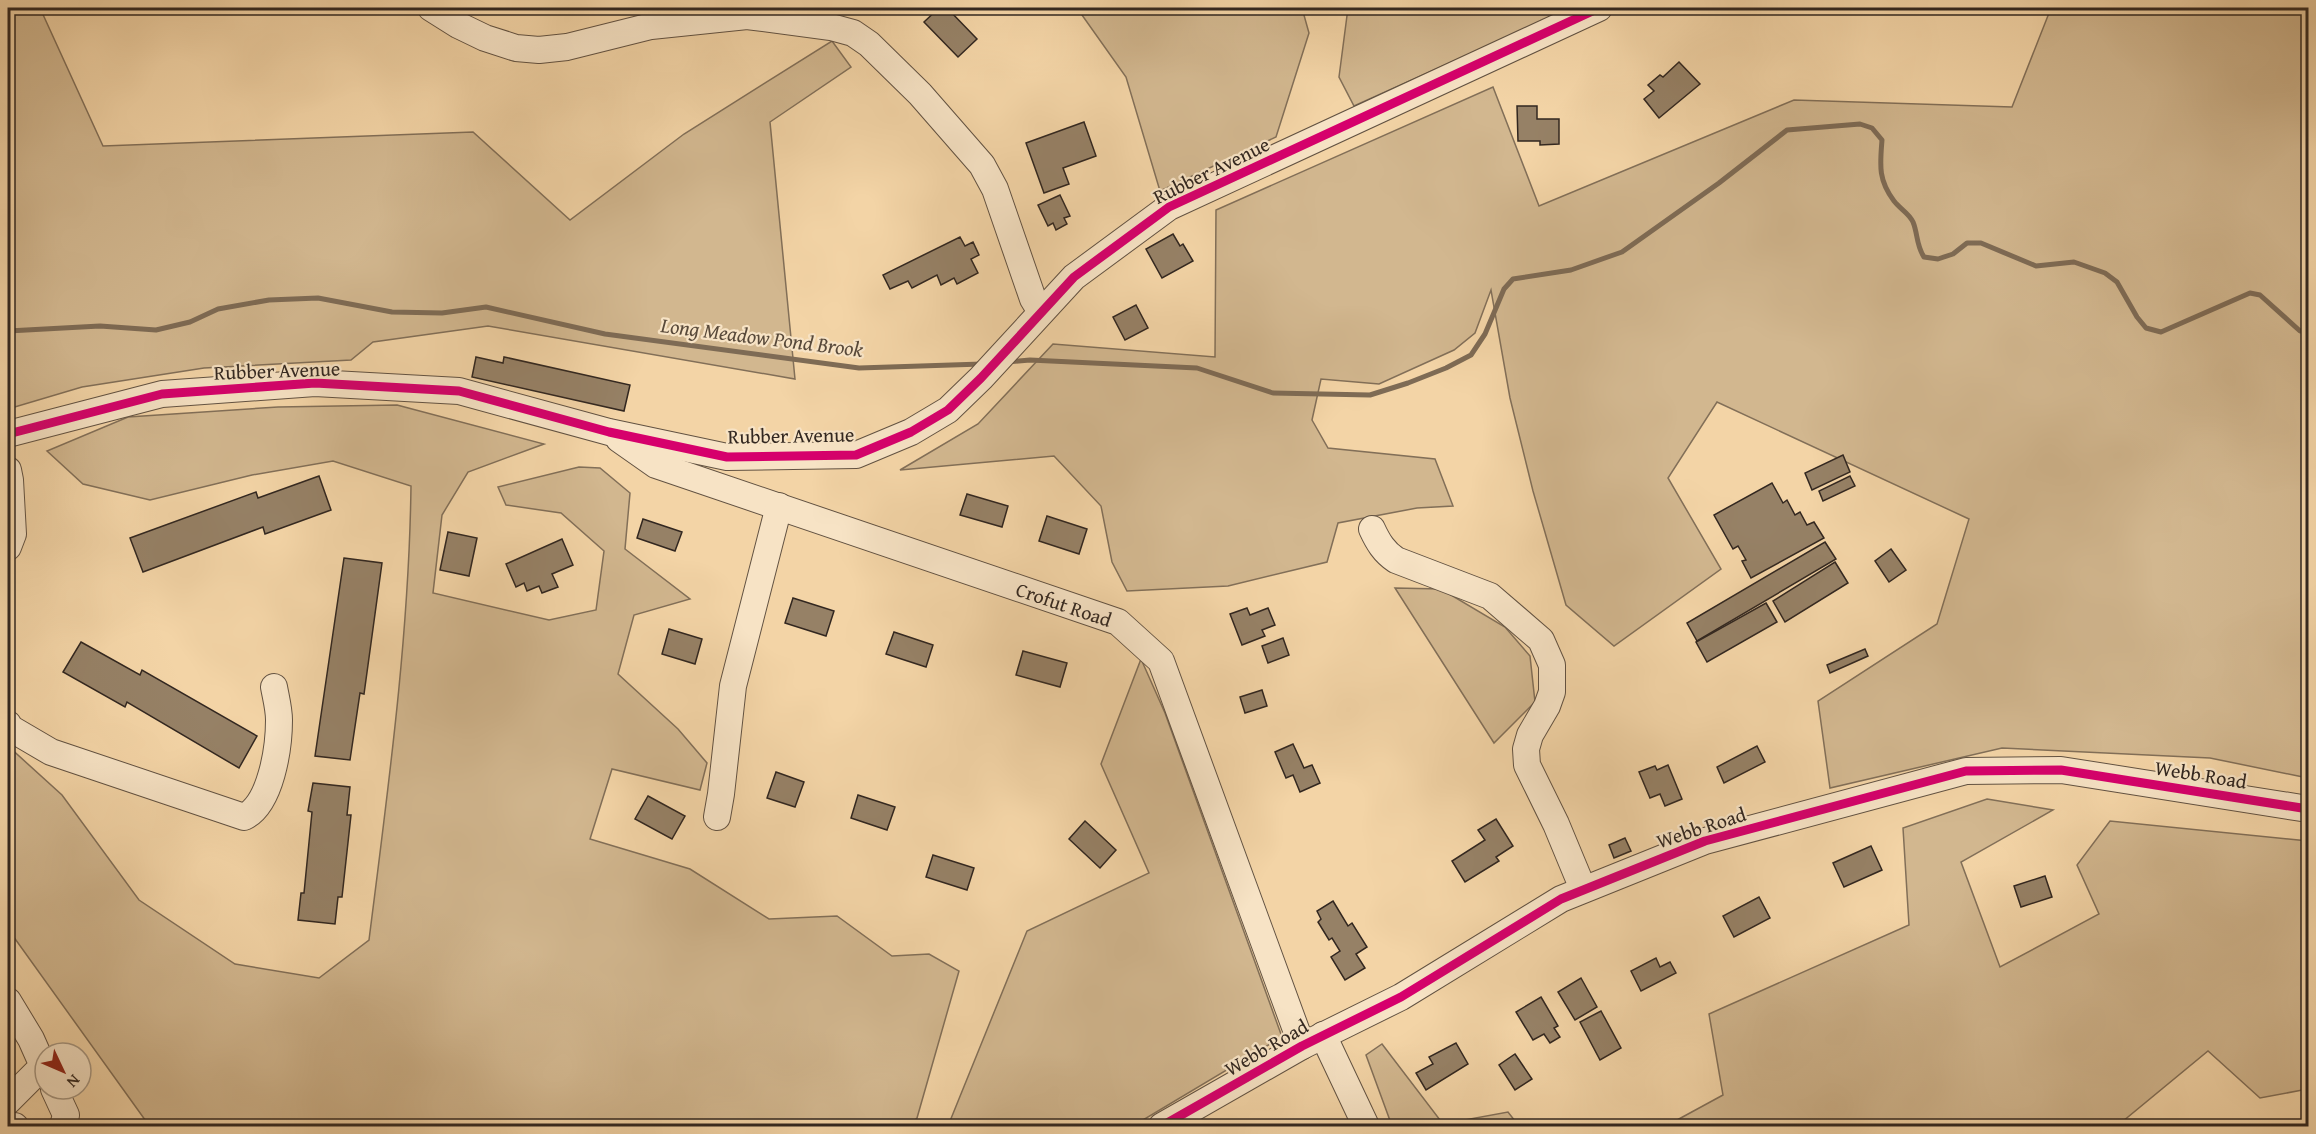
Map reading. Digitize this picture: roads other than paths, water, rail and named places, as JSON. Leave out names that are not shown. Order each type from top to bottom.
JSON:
[{"type":"street","points":[[431,8],[485,38],[516,48],[539,50],[567,48],[651,26],[747,16],[831,27],[853,33],[869,44],[920,94],[982,165],[995,189],[1033,298],[1041,312]]},
{"type":"street","name":"Rubber Avenue","points":[[8,434],[162,394],[315,383],[459,391],[609,432],[727,457],[856,456],[911,432],[948,410],[1074,278],[1169,207],[1599,8]]},
{"type":"street","name":"Crofut Road","points":[[609,432],[656,465],[1118,622],[1161,661],[1313,1040],[1366,1126]]},
{"type":"street","points":[[8,470],[13,534],[8,547]]},
{"type":"street","points":[[717,817],[722,794],[733,686],[779,506]]},
{"type":"street","points":[[1372,529],[1379,543],[1396,560],[1490,596],[1540,640],[1552,665],[1552,692],[1547,706],[1530,735],[1526,749],[1527,765],[1556,824],[1583,889]]},
{"type":"street","points":[[8,724],[10,728],[51,752],[244,817],[254,812],[270,783],[279,719],[274,687]]},
{"type":"street","name":"Webb Road","points":[[1162,1126],[1313,1040],[1401,997],[1561,899],[1705,841],[1966,771],[2061,770],[2308,809]]},
{"type":"street","points":[[8,1001],[33,1044]]},
{"type":"street","points":[[8,1101],[33,1084]]},
{"type":"street","points":[[59,1101],[66,1115],[63,1126]]},
{"type":"street","points":[[8,1125],[15,1126]]},
{"type":"waterway","name":"Long Meadow Pond Brook","points":[[1007,362],[1030,360],[1197,368],[1273,393],[1370,395],[1446,368],[1471,355],[1485,334],[1504,289],[1513,279],[1571,270],[1622,252],[1719,183],[1787,130],[1860,124],[1872,128],[1882,140],[1881,165],[1885,186],[1915,226],[1924,257],[1938,259],[1953,254],[1967,243],[1981,243],[2036,266],[2074,262],[2105,273],[2117,282],[2146,328],[2161,332],[2250,293],[2260,295],[2300,331],[2308,331]]},
{"type":"waterway","name":"Long Meadow Pond Brook","points":[[8,331],[100,326],[156,330],[190,322],[218,309],[269,300],[318,298],[392,312],[442,313],[486,307],[605,334],[859,368],[982,364]]}]
